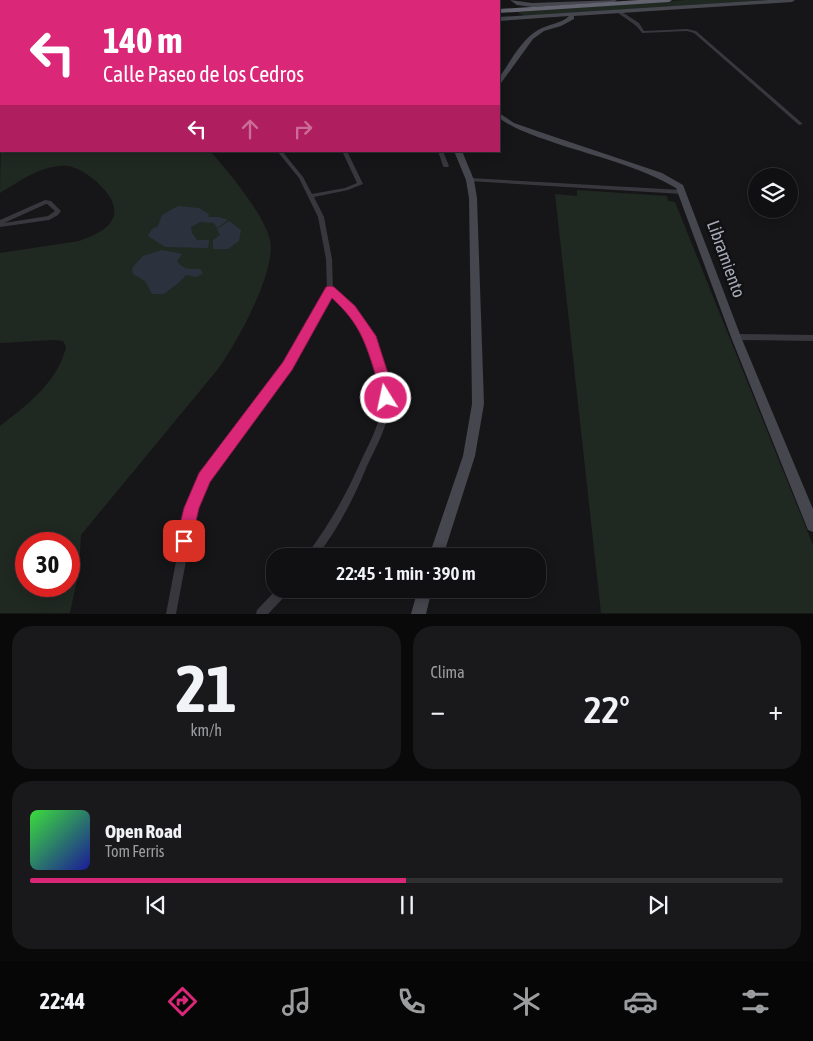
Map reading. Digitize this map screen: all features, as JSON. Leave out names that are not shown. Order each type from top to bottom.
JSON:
[{"type":"highway","points":[[500,12],[669,0]]},
{"type":"highway","points":[[513,18],[527,14],[598,4]]},
{"type":"main road","points":[[513,0],[519,4],[532,5],[614,0]]},
{"type":"main road","points":[[500,19],[792,0]]},
{"type":"main road","points":[[500,81],[531,38],[542,30],[559,25],[572,18],[572,15]]},
{"type":"main road","points":[[500,116],[512,124],[534,133],[659,175],[677,184],[682,192]]},
{"type":"main road","points":[[439,548],[469,456],[478,404],[473,207],[470,180],[458,152]]},
{"type":"main road","name":"Libramiento","points":[[682,192],[736,337],[813,525]]},
{"type":"main road","points":[[418,614],[422,598]]},
{"type":"street","points":[[618,11],[623,16],[636,21],[641,26],[643,32],[687,30],[695,32],[801,124]]},
{"type":"street","points":[[170,614],[188,524],[197,492],[204,478],[234,436],[288,366],[330,290],[329,259],[324,229],[317,207],[301,178],[280,152]]},
{"type":"street","points":[[311,196],[346,190],[360,184],[344,152]]},
{"type":"street","points":[[440,152],[446,166]]},
{"type":"street","points":[[470,180],[682,192]]},
{"type":"street","points":[[45,202],[49,202],[58,211],[49,218],[0,224],[45,202]]},
{"type":"street","points":[[316,548],[340,513],[357,482],[380,430],[386,398],[385,386],[370,336],[351,309],[330,290]]},
{"type":"street","points":[[736,337],[813,338]]},
{"type":"street","points":[[261,614],[276,598]]},
{"type":"shaded area","points":[[686,0],[769,0],[524,16],[517,12],[588,6]]},
{"type":"shaded area","points":[[1,152],[211,152],[235,181],[261,218],[270,240],[271,253],[261,288],[253,307],[226,358],[81,535],[80,552],[80,532],[15,532],[15,597],[73,597],[70,613],[0,613],[0,426],[40,392],[56,371],[66,347],[63,341],[54,340],[0,343],[0,253],[79,241],[101,231],[109,225],[113,218],[114,210],[107,192],[84,172],[70,166],[51,167],[28,176],[0,193]]},
{"type":"shaded area","points":[[577,190],[667,196],[668,201],[675,202],[813,545],[813,613],[601,613],[555,194],[577,196]]},
{"type":"shaded area","points":[[178,206],[199,208],[209,214],[208,217],[219,217],[228,220],[217,228],[214,223],[200,222],[191,227],[192,233],[197,240],[209,240],[208,248],[165,247],[148,236],[152,229],[158,226],[162,215]]},
{"type":"shaded area","points":[[229,221],[241,230],[239,241],[228,249],[213,249],[213,240],[220,235],[217,229]]},
{"type":"shaded area","points":[[162,250],[182,254],[177,261],[179,264],[187,268],[200,269],[203,273],[197,277],[186,275],[164,294],[152,294],[145,281],[133,274],[132,268],[143,256]]},
{"type":"route","points":[[184,541],[197,492],[204,478],[288,366],[330,290],[351,309],[370,336],[385,386],[386,398]]}]
